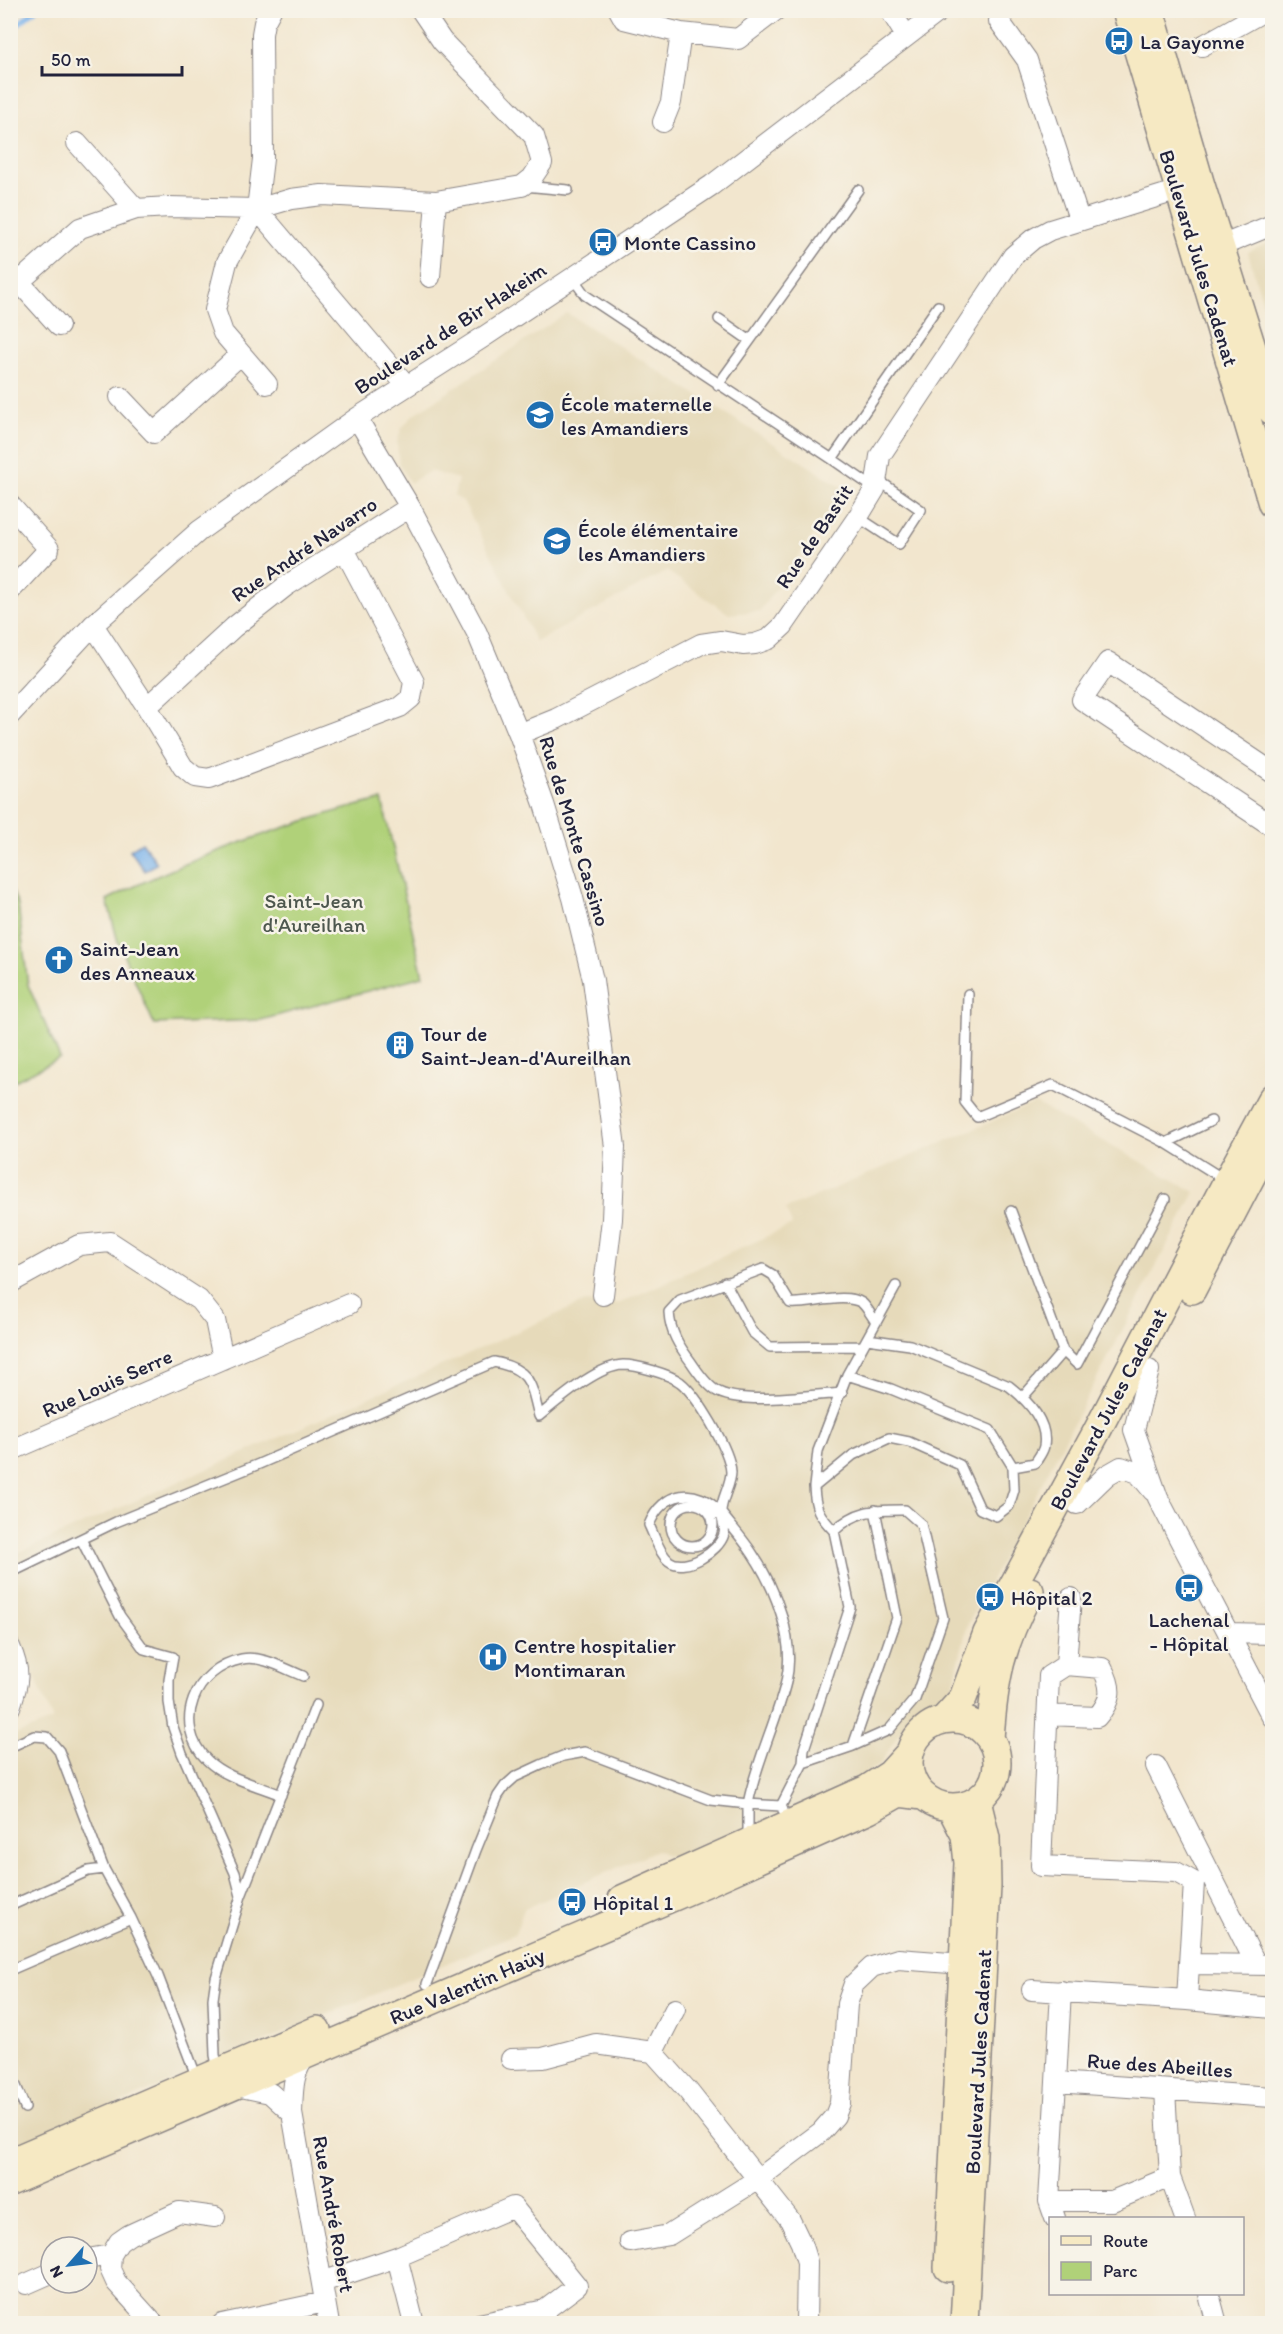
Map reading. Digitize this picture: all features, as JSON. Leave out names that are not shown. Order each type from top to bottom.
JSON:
[{"type":"street","points":[[267,384],[223,333],[215,310],[226,262],[257,209],[263,159],[262,34],[264,23],[271,10]]},
{"type":"street","points":[[59,326],[15,277],[80,228],[136,209],[169,207],[257,209],[291,199],[322,195],[436,201],[522,186],[532,178],[542,163],[534,136],[442,41],[421,10]]},
{"type":"street","points":[[619,10],[624,20],[681,33],[738,39],[776,10]]},
{"type":"street","points":[[890,10],[906,36]]},
{"type":"street","name":"Boulevard de Bir Hakeim","points":[[10,715],[93,624],[199,531],[357,418],[712,185],[941,10]]},
{"type":"street","name":"Boulevard Jules Cadenat","points":[[1126,10],[1272,504]]},
{"type":"street","name":"Boulevard Jules Cadenat","points":[[1150,10],[1272,411]]},
{"type":"street","points":[[1202,46],[1266,10]]},
{"type":"street","points":[[999,21],[1027,60],[1079,219]]},
{"type":"street","points":[[663,122],[671,102],[681,33]]},
{"type":"street","points":[[77,143],[136,209]]},
{"type":"street","name":"Rue de Bastit","points":[[519,734],[556,719],[701,644],[721,641],[742,645],[769,639],[783,626],[858,517],[876,484],[880,456],[1014,256],[1033,239],[1050,230],[1079,219],[1179,190]]},
{"type":"street","points":[[430,277],[436,201]]},
{"type":"street","points":[[257,209],[407,386]]},
{"type":"street","points":[[1221,246],[1272,225]]},
{"type":"street","points":[[120,397],[154,433],[241,354]]},
{"type":"street","name":"Rue de Monte Cassino","points":[[357,418],[410,507],[477,633],[519,734],[544,804],[573,898],[593,980],[615,1147],[612,1219],[603,1295]]},
{"type":"street","points":[[10,505],[49,549],[10,591]]},
{"type":"street","name":"Rue André Navarro","points":[[147,707],[234,627],[286,586],[410,507]]},
{"type":"street","points":[[93,624],[183,767],[195,777],[209,779],[400,707],[411,698],[414,682],[344,549]]},
{"type":"street","points":[[1272,772],[1108,662],[1082,700],[1272,826]]},
{"type":"street","name":"Boulevard Jules Cadenat","points":[[945,1719],[963,1698],[987,1633],[1096,1433],[1272,1098]]},
{"type":"street","name":"Boulevard Jules Cadenat","points":[[990,1739],[996,1678],[1004,1645],[1272,1137]]},
{"type":"street","points":[[10,1283],[79,1245],[110,1242],[199,1300],[215,1320],[223,1359]]},
{"type":"street","name":"Rue Louis Serre","points":[[10,1451],[349,1304]]},
{"type":"street","points":[[1149,1370],[1134,1430],[1158,1498],[1272,1718]]},
{"type":"street","points":[[1077,1504],[1107,1475],[1121,1467],[1138,1473],[1158,1498]]},
{"type":"street","points":[[1066,1665],[1071,1598]]},
{"type":"street","points":[[1228,1633],[1272,1634]]},
{"type":"street","points":[[10,1647],[17,1663],[19,1678],[10,1707]]},
{"type":"street","points":[[1047,1715],[1097,1717],[1107,1705],[1109,1681],[1102,1668],[1066,1665],[1049,1676],[1047,1715],[1041,1866],[1176,1872],[1194,1882],[1215,1882]]},
{"type":"street","points":[[945,1719],[961,1719],[974,1724],[990,1739],[996,1753],[995,1778],[989,1790],[977,1800],[961,1807],[951,1808],[936,1804],[923,1796],[911,1779],[908,1761],[910,1752],[921,1731],[936,1722],[945,1719]]},
{"type":"street","name":"Rue Valentin Haüy","points":[[10,2162],[217,2080],[428,1984],[749,1843],[785,1815],[867,1789],[890,1773],[910,1752]]},
{"type":"street","points":[[1156,1766],[1215,1882],[1264,1965]]},
{"type":"street","name":"Rue Valentin Haüy","points":[[10,2182],[165,2116],[217,2080],[307,2055],[706,1883],[869,1810],[899,1793],[923,1796]]},
{"type":"street","name":"Boulevard Jules Cadenat","points":[[964,2324],[987,1886],[986,1838],[977,1800]]},
{"type":"street","name":"Boulevard Jules Cadenat","points":[[945,2324],[968,1863],[965,1835],[951,1808]]},
{"type":"street","points":[[1187,2000],[1194,1882]]},
{"type":"street","points":[[630,2242],[669,2235],[758,2180],[821,2132],[835,2116],[840,2103],[847,2004],[854,1984],[872,1967],[898,1959],[963,1964]]},
{"type":"street","points":[[1189,1964],[1264,1965]]},
{"type":"street","points":[[1032,1990],[1272,2008]]},
{"type":"street","name":"Rue des Abeilles","points":[[1061,1991],[1052,2210],[1109,2210],[1170,2177]]},
{"type":"street","points":[[653,2052],[675,2008]]},
{"type":"street","points":[[511,2059],[543,2058],[596,2044],[653,2052],[688,2091],[790,2220],[807,2262],[806,2324]]},
{"type":"street","name":"Rue André Robert","points":[[307,2055],[300,2063],[293,2083],[292,2113],[329,2324]]},
{"type":"street","name":"Rue André Robert","points":[[217,2080],[270,2093],[292,2113]]},
{"type":"street","name":"Rue des Abeilles","points":[[1056,2082],[1266,2096]]},
{"type":"street","points":[[1165,2090],[1170,2177],[1185,2217]]},
{"type":"street","points":[[322,2282],[397,2257],[513,2207],[577,2286],[545,2310],[479,2324]]},
{"type":"street","points":[[151,2322],[116,2282],[110,2269],[111,2255],[119,2242],[129,2235],[179,2212],[215,2217]]},
{"type":"street","points":[[99,2257],[111,2255]]},
{"type":"street","points":[[397,2257],[414,2324]]},
{"type":"street","points":[[26,2284],[39,2278]]},
{"type":"street","points":[[1209,2295],[1217,2324]]},
{"type":"street","points":[[222,2324],[326,2302]]},
{"type":"lane","points":[[522,186],[568,190]]},
{"type":"lane","points":[[718,385],[858,190]]},
{"type":"lane","points":[[571,277],[585,295],[718,385],[832,459],[921,510],[899,544],[858,517]]},
{"type":"lane","points":[[832,459],[938,306]]},
{"type":"lane","points":[[719,319],[749,340]]},
{"type":"lane","points":[[968,994],[965,1102],[977,1117],[1053,1085],[1166,1143],[1227,1181]]},
{"type":"lane","points":[[1166,1143],[1211,1121]]},
{"type":"lane","points":[[1011,1211],[1063,1351],[1077,1364],[1165,1199]]},
{"type":"lane","points":[[842,1393],[741,1399],[715,1390],[702,1377],[680,1347],[669,1327],[669,1312],[680,1300],[762,1269],[773,1275],[790,1303],[803,1304],[848,1298],[863,1303],[876,1322]]},
{"type":"lane","points":[[725,1282],[752,1332],[770,1347],[865,1342],[910,1345],[1009,1386],[1023,1397],[1045,1429],[1044,1448],[1035,1463],[1013,1467]]},
{"type":"lane","points":[[706,1883],[746,1856],[787,1837],[785,1815],[850,1607],[834,1531],[820,1516],[815,1505],[814,1487],[818,1451],[848,1375],[896,1286]]},
{"type":"lane","points":[[1023,1397],[1063,1351]]},
{"type":"lane","points":[[10,1573],[116,1522],[259,1464],[494,1362],[517,1369],[531,1384],[538,1416],[593,1375],[622,1365],[654,1371],[679,1381],[698,1401],[719,1437],[731,1472],[717,1515],[712,1535],[708,1540],[698,1546],[685,1546],[672,1533],[672,1520],[678,1509],[684,1505],[703,1506],[717,1515],[725,1527],[720,1542],[691,1563],[680,1565],[671,1563],[665,1558],[649,1525],[661,1505],[685,1495],[705,1498],[717,1515],[753,1553],[780,1607],[789,1652],[786,1682],[754,1775],[748,1804],[749,1843]]},
{"type":"lane","points":[[814,1487],[853,1455],[889,1438],[909,1442],[960,1465],[980,1509],[996,1516],[1009,1506],[1014,1490],[1013,1467],[990,1430],[891,1389],[848,1375]]},
{"type":"lane","points":[[803,1763],[890,1730],[915,1699],[943,1618],[921,1524],[905,1510],[875,1509],[847,1518],[834,1531]]},
{"type":"lane","points":[[852,1746],[897,1618],[875,1509]]},
{"type":"lane","points":[[81,1539],[120,1616],[144,1649],[173,1657],[169,1680],[169,1702],[173,1727],[182,1753],[235,1873],[242,1896]]},
{"type":"lane","points":[[281,1795],[220,1770],[208,1761],[195,1747],[190,1732],[190,1706],[205,1678],[225,1664],[244,1658],[262,1660],[303,1676]]},
{"type":"lane","points":[[217,2080],[213,1999],[216,1978],[242,1896],[316,1705]]},
{"type":"lane","points":[[10,1747],[34,1736],[47,1737],[59,1751],[104,1869],[131,1918],[158,1976],[217,2080]]},
{"type":"lane","points":[[428,1984],[498,1796],[516,1777],[563,1756],[585,1752],[711,1800],[748,1804],[785,1815]]},
{"type":"lane","points":[[10,1906],[88,1871],[104,1869]]},
{"type":"lane","points":[[10,1970],[131,1918]]},
{"type":"lane","points":[[10,2071],[25,2108]]},
{"type":"shaded area","points":[[1272,241],[1272,336],[1248,252]]},
{"type":"shaded area","points":[[567,313],[845,489],[760,611],[729,614],[667,571],[536,642],[463,501],[454,496],[458,479],[430,471],[410,483],[399,464],[397,441],[402,428],[412,416]]},
{"type":"shaded area","name":"Centre hospitalier Montimaran","points":[[1035,1103],[1195,1192],[967,1626],[953,1688],[941,1706],[914,1718],[898,1734],[881,1763],[836,1795],[683,1862],[657,1850],[524,1909],[515,1934],[11,2150],[10,1737],[53,1720],[11,1619],[11,1556],[585,1302],[618,1304],[792,1225],[786,1209]]},
{"type":"green space","name":"Saint-Jean d'Aureilhan","points":[[382,800],[423,976],[261,1020],[154,1024],[118,942],[107,900],[166,872],[247,840],[296,823]]},
{"type":"green space","points":[[10,886],[18,905],[28,985],[60,1058],[11,1083]]},
{"type":"water","points":[[142,842],[157,863],[145,871],[130,850]]},
{"type":"waterway","points":[[10,31],[35,10]]},
{"type":"place","name":"La Gayonne","points":[[1119,41]]},
{"type":"place","name":"Monte Cassino","points":[[603,242]]},
{"type":"place","name":"École maternelle les Amandiers","points":[[540,415]]},
{"type":"place","name":"École élémentaire les Amandiers","points":[[557,541]]},
{"type":"place","name":"Saint-Jean des Anneaux","points":[[59,960]]},
{"type":"place","name":"Tour de Saint-Jean-d'Aureilhan","points":[[400,1045]]},
{"type":"place","name":"Lachenal - Hôpital","points":[[1189,1588]]},
{"type":"place","name":"Hôpital 2","points":[[990,1597]]},
{"type":"place","name":"Centre hospitalier Montimaran","points":[[493,1657]]},
{"type":"place","name":"Hôpital 1","points":[[572,1902]]}]
